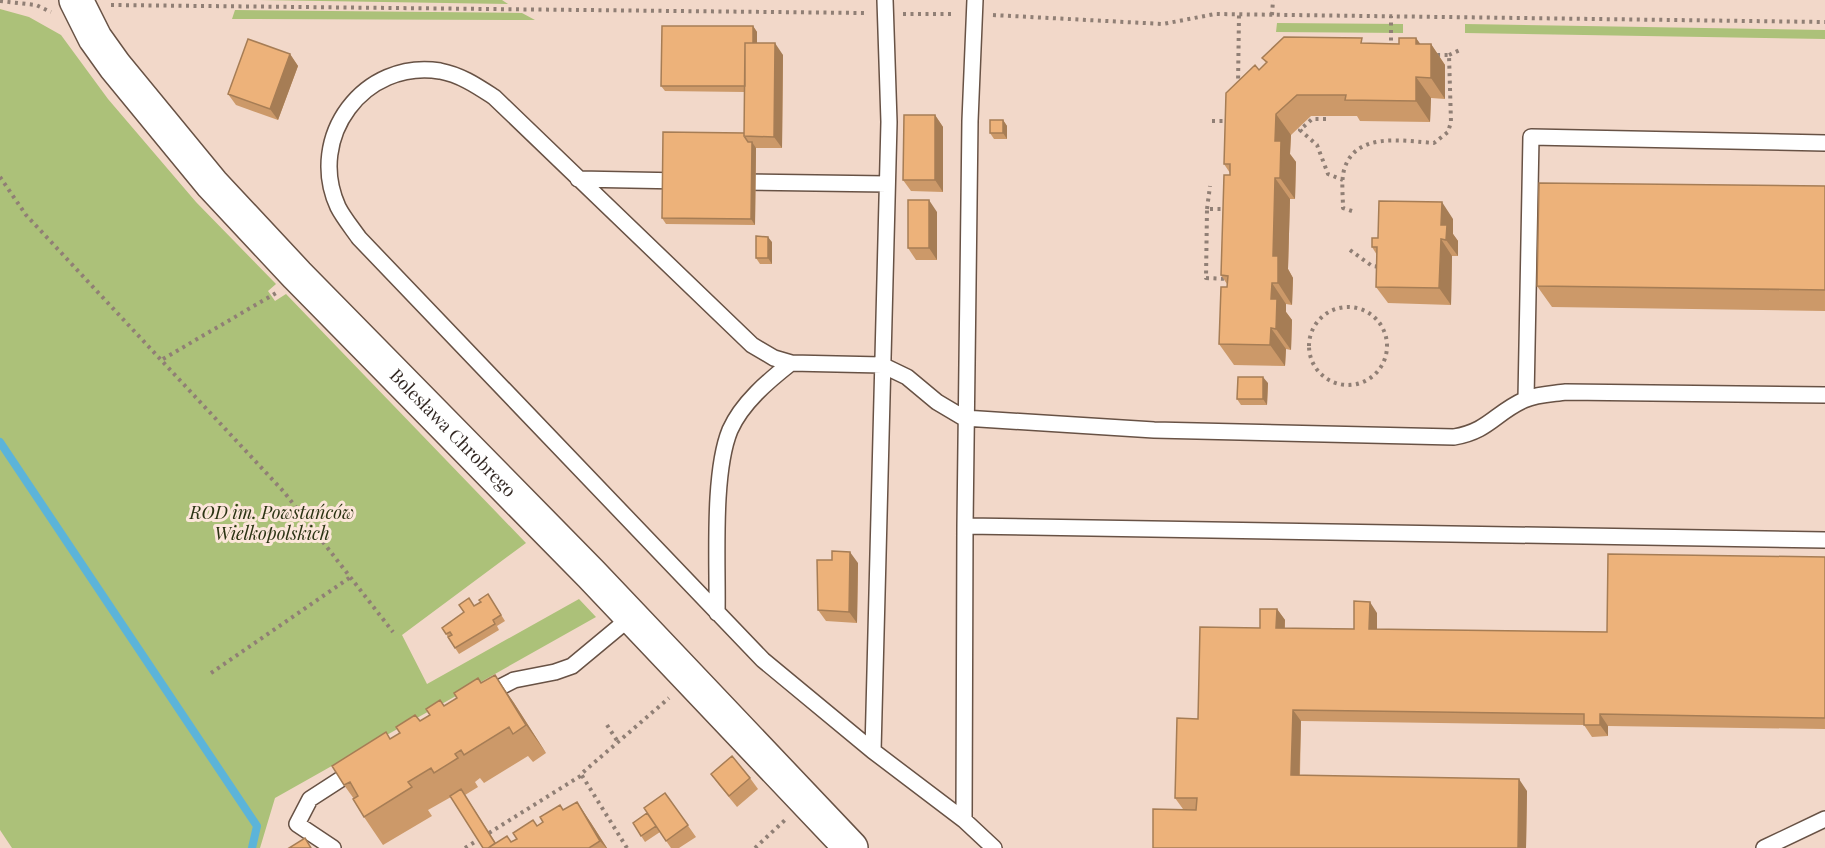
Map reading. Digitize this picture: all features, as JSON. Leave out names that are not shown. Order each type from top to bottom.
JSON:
[{"type":"street","name":"Bolesława Chrobrego","points":[[70,8],[212,184],[297,275],[631,617],[851,848]]},
{"type":"lane","points":[[873,751],[889,122],[885,0]]},
{"type":"lane","points":[[964,820],[964,418],[975,0]]},
{"type":"lane","points":[[994,848],[964,820],[873,751],[763,660],[359,238],[338,206],[330,173],[333,139],[344,113],[362,92],[386,76],[415,71],[440,71],[467,79],[494,97],[732,329],[774,358],[791,363],[882,365],[907,377],[937,402],[964,418],[1154,430],[1454,437],[1472,434],[1489,425],[1505,410],[1526,399],[1566,392],[1825,396]]},
{"type":"lane","points":[[1526,399],[1531,137],[1825,143]]},
{"type":"lane","points":[[578,179],[697,181]]},
{"type":"lane","points":[[720,181],[887,184]]},
{"type":"lane","points":[[717,613],[719,487],[722,459],[730,430],[746,405],[767,382],[791,363]]},
{"type":"lane","points":[[965,526],[1825,540]]},
{"type":"lane","points":[[469,704],[514,680],[572,666],[631,617]]},
{"type":"lane","points":[[333,848],[297,824],[310,799],[376,757]]},
{"type":"lane","points":[[1764,848],[1825,819]]},
{"type":"path","points":[[1272,15],[1273,0]]},
{"type":"path","points":[[0,1],[70,8],[119,3],[161,4]]},
{"type":"path","points":[[1238,93],[1239,14]]},
{"type":"path","points":[[1390,54],[1391,16]]},
{"type":"path","points":[[1426,55],[1449,55],[1462,49]]},
{"type":"path","points":[[1352,211],[1343,208],[1343,180],[1349,160],[1367,144],[1377,141],[1434,143],[1448,132],[1451,122],[1449,55]]},
{"type":"path","points":[[1326,119],[1312,119],[1300,130],[1317,145],[1328,174],[1343,180]]},
{"type":"path","points":[[1212,121],[1237,122]]},
{"type":"path","points":[[0,177],[26,215],[163,359],[284,492],[352,576],[393,632]]},
{"type":"path","points":[[1210,186],[1207,209],[1206,278],[1233,279]]},
{"type":"path","points":[[1207,209],[1236,210]]},
{"type":"path","points":[[1350,250],[1372,266],[1385,267]]},
{"type":"path","points":[[163,359],[271,296]]},
{"type":"path","points":[[1347,307],[1365,311],[1379,322],[1387,339],[1388,348],[1383,365],[1371,378],[1345,385],[1328,380],[1315,367],[1311,358],[1310,340],[1323,317],[1339,308],[1347,307]]},
{"type":"path","points":[[211,673],[352,576]]},
{"type":"path","points":[[489,833],[582,775],[672,696]]},
{"type":"path","points":[[607,725],[618,742]]},
{"type":"path","points":[[582,775],[627,848]]},
{"type":"path","points":[[755,848],[791,814]]},
{"type":"path","points":[[465,848],[478,840]]},
{"type":"green space","points":[[259,0],[502,0],[508,4]]},
{"type":"green space","name":"ROD im. Powstańców Wielkopolskich","points":[[0,9],[29,17],[61,35],[108,99],[196,202],[276,284],[268,291],[275,301],[286,294],[526,543],[402,635],[427,684],[579,599],[596,617],[275,798],[260,848],[12,848],[0,830]]},
{"type":"green space","points":[[235,10],[522,13],[535,20],[232,19]]},
{"type":"green space","points":[[1277,23],[1403,24],[1403,33],[1276,32]]},
{"type":"green space","points":[[1465,24],[1825,30],[1825,39],[1465,33]]},
{"type":"building","points":[[662,26],[753,26],[753,43],[745,43],[745,86],[661,86]]},
{"type":"building","points":[[1284,37],[1362,38],[1361,43],[1399,44],[1399,38],[1416,38],[1416,44],[1431,44],[1431,78],[1416,77],[1416,101],[1345,100],[1346,95],[1297,95],[1276,114],[1275,141],[1281,141],[1280,178],[1275,178],[1273,256],[1278,256],[1278,283],[1272,283],[1271,299],[1277,299],[1276,329],[1271,328],[1270,345],[1219,344],[1221,287],[1227,287],[1228,276],[1221,275],[1224,175],[1230,175],[1230,164],[1224,164],[1226,93],[1255,65],[1259,70],[1267,62],[1262,58]]},
{"type":"building","points":[[248,39],[290,54],[270,109],[228,94]]},
{"type":"building","points":[[745,43],[775,43],[774,137],[744,136]]},
{"type":"building","points":[[904,115],[935,115],[935,180],[903,180]]},
{"type":"building","points":[[990,120],[1003,120],[1003,133],[990,133]]},
{"type":"building","points":[[663,132],[744,133],[748,142],[752,142],[751,219],[662,218]]},
{"type":"building","points":[[1539,183],[1825,186],[1825,290],[1537,286]]},
{"type":"building","points":[[908,200],[929,200],[929,248],[908,248]]},
{"type":"building","points":[[1379,201],[1442,202],[1441,225],[1447,225],[1446,240],[1441,239],[1439,288],[1376,287],[1377,247],[1372,247],[1372,238],[1378,238]]},
{"type":"building","points":[[756,236],[768,237],[768,258],[756,258]]},
{"type":"building","points":[[1238,377],[1263,377],[1263,399],[1237,399]]},
{"type":"building","points":[[832,551],[850,552],[849,612],[818,610],[817,560],[832,560]]},
{"type":"building","points":[[1608,554],[1825,557],[1825,718],[1600,714],[1600,725],[1584,725],[1584,714],[1293,710],[1291,775],[1519,779],[1518,848],[1153,848],[1153,809],[1196,810],[1197,798],[1175,798],[1177,718],[1198,719],[1200,627],[1260,628],[1260,609],[1277,609],[1276,628],[1354,629],[1354,601],[1370,602],[1369,629],[1607,632]]},
{"type":"building","points":[[488,594],[501,615],[493,620],[495,624],[455,648],[448,637],[452,635],[450,632],[446,634],[442,628],[464,612],[459,605],[469,598],[474,606]]},
{"type":"building","points":[[495,675],[526,725],[513,734],[509,727],[464,755],[461,750],[455,754],[458,758],[434,773],[431,768],[408,782],[412,787],[364,817],[353,799],[358,796],[350,782],[344,785],[332,766],[386,732],[390,739],[400,733],[396,727],[415,715],[420,721],[430,715],[426,709],[440,700],[444,706],[457,698],[454,693],[478,678],[481,683]]},
{"type":"building","points":[[732,756],[750,778],[729,796],[711,774]]},
{"type":"building","points":[[461,789],[495,843],[488,848],[483,848],[450,796]]},
{"type":"building","points":[[665,793],[688,825],[666,841],[644,808]]},
{"type":"building","points":[[577,802],[600,841],[589,848],[488,848],[507,836],[511,842],[517,839],[513,833],[533,820],[537,826],[543,822],[540,817],[560,805],[563,810]]},
{"type":"building","points":[[647,813],[656,826],[641,836],[633,823]]},
{"type":"building","points":[[305,838],[311,848],[289,848]]},
{"type":"waterway","points":[[0,442],[257,826],[252,848]]}]
